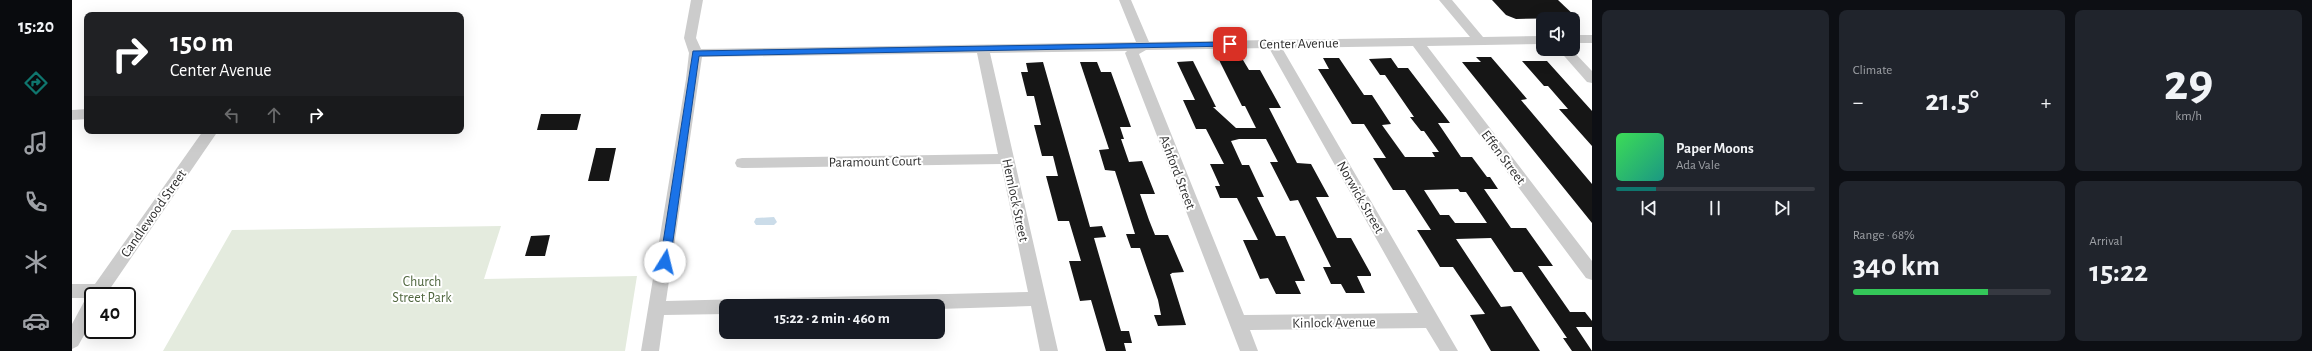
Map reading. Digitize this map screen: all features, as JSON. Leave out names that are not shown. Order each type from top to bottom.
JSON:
[{"type":"street","points":[[650,351],[658,308],[696,53],[690,38],[697,0]]},
{"type":"street","points":[[1125,0],[1144,46]]},
{"type":"street","points":[[1445,0],[1480,41]]},
{"type":"street","points":[[1580,39],[1592,39]]},
{"type":"street","name":"Center Avenue","points":[[696,53],[983,50],[1536,40]]},
{"type":"street","name":"Effen Street","points":[[1417,42],[1592,274]]},
{"type":"street","name":"Norwick Street","points":[[1273,44],[1449,351]]},
{"type":"street","name":"Ashford Street","points":[[1144,46],[1132,53],[1249,351]]},
{"type":"street","name":"Hemlock Street","points":[[983,50],[1049,351]]},
{"type":"street","points":[[1571,56],[1592,79]]},
{"type":"street","points":[[72,114],[84,114]]},
{"type":"street","name":"Candlewood Street","points":[[102,287],[209,134]]},
{"type":"street","name":"Paramount Court","points":[[742,163],[1007,159]]},
{"type":"street","points":[[72,291],[84,294]]},
{"type":"street","points":[[658,308],[1038,299]]},
{"type":"street","name":"Candlewood Street","points":[[72,341],[84,318]]},
{"type":"street","name":"Kinlock Avenue","points":[[1238,323],[1431,320]]},
{"type":"green space","name":"Church Street Park","points":[[501,226],[484,279],[637,276],[625,351],[163,351],[232,230]]},
{"type":"water","points":[[774,217],[777,222],[774,225],[756,225],[754,222],[756,218]]},
{"type":"building","points":[[1492,0],[1558,0],[1571,12],[1536,12],[1536,19],[1516,19],[1506,15]]},
{"type":"building","points":[[1476,57],[1491,57],[1527,99],[1521,100],[1592,184],[1592,223],[1462,62],[1481,62]]},
{"type":"building","points":[[1323,58],[1339,58],[1364,95],[1372,95],[1391,124],[1382,125],[1405,157],[1435,157],[1432,152],[1439,152],[1424,131],[1421,131],[1410,117],[1414,117],[1385,75],[1380,75],[1369,59],[1391,58],[1398,68],[1408,68],[1450,123],[1438,123],[1461,157],[1472,157],[1487,177],[1490,177],[1498,189],[1484,189],[1511,228],[1526,228],[1553,266],[1538,266],[1570,312],[1585,312],[1592,321],[1592,327],[1576,327],[1592,351],[1572,351],[1563,338],[1567,338],[1522,272],[1514,272],[1491,238],[1456,239],[1501,307],[1511,306],[1540,351],[1491,351],[1470,315],[1485,314],[1453,267],[1440,267],[1417,230],[1431,230],[1405,190],[1393,190],[1373,158],[1386,158],[1364,124],[1352,124],[1318,69],[1329,69]],"holes":[[[1458,189],[1460,192],[1466,192],[1487,223],[1455,223],[1449,215],[1440,215],[1424,190]]]},
{"type":"building","points":[[1219,60],[1243,60],[1249,70],[1260,70],[1281,108],[1269,108],[1297,163],[1311,164],[1329,197],[1316,197],[1337,238],[1351,238],[1371,274],[1371,276],[1357,276],[1365,293],[1346,293],[1341,284],[1331,284],[1323,267],[1331,267],[1298,200],[1290,201],[1270,162],[1278,162],[1266,139],[1239,139],[1231,141],[1242,165],[1249,165],[1264,197],[1257,197],[1276,236],[1285,236],[1305,281],[1295,281],[1301,294],[1276,294],[1268,278],[1260,279],[1243,240],[1258,240],[1237,198],[1220,198],[1215,186],[1220,186],[1210,164],[1224,164],[1206,129],[1196,129],[1183,100],[1195,100],[1177,62],[1193,61],[1216,107],[1213,107],[1236,128],[1256,128],[1245,106],[1242,106]]},
{"type":"building","points":[[1522,61],[1547,61],[1592,111],[1592,146],[1559,109],[1568,109],[1548,86],[1544,86]]},
{"type":"building","points":[[1043,62],[1090,227],[1102,226],[1106,237],[1094,238],[1121,331],[1129,331],[1132,343],[1124,343],[1126,351],[1106,351],[1091,300],[1080,301],[1069,261],[1081,261],[1069,221],[1058,221],[1046,176],[1058,176],[1053,156],[1042,156],[1034,125],[1041,125],[1034,96],[1027,96],[1021,72],[1028,72],[1026,63]]},
{"type":"building","points":[[1080,62],[1097,62],[1101,72],[1111,72],[1131,127],[1120,127],[1124,139],[1121,139],[1129,162],[1142,161],[1155,194],[1140,194],[1149,220],[1155,235],[1168,235],[1184,272],[1170,274],[1186,325],[1158,326],[1154,315],[1161,315],[1158,300],[1140,248],[1131,248],[1126,234],[1135,234],[1115,171],[1105,170],[1099,150],[1109,149]]},
{"type":"building","points":[[541,114],[581,114],[577,130],[537,130]]},
{"type":"building","points":[[596,148],[616,148],[609,181],[588,181]]},
{"type":"building","points":[[550,235],[545,256],[525,256],[531,236]]},
{"type":"route","points":[[665,262],[696,53],[983,50],[1230,44]]}]
